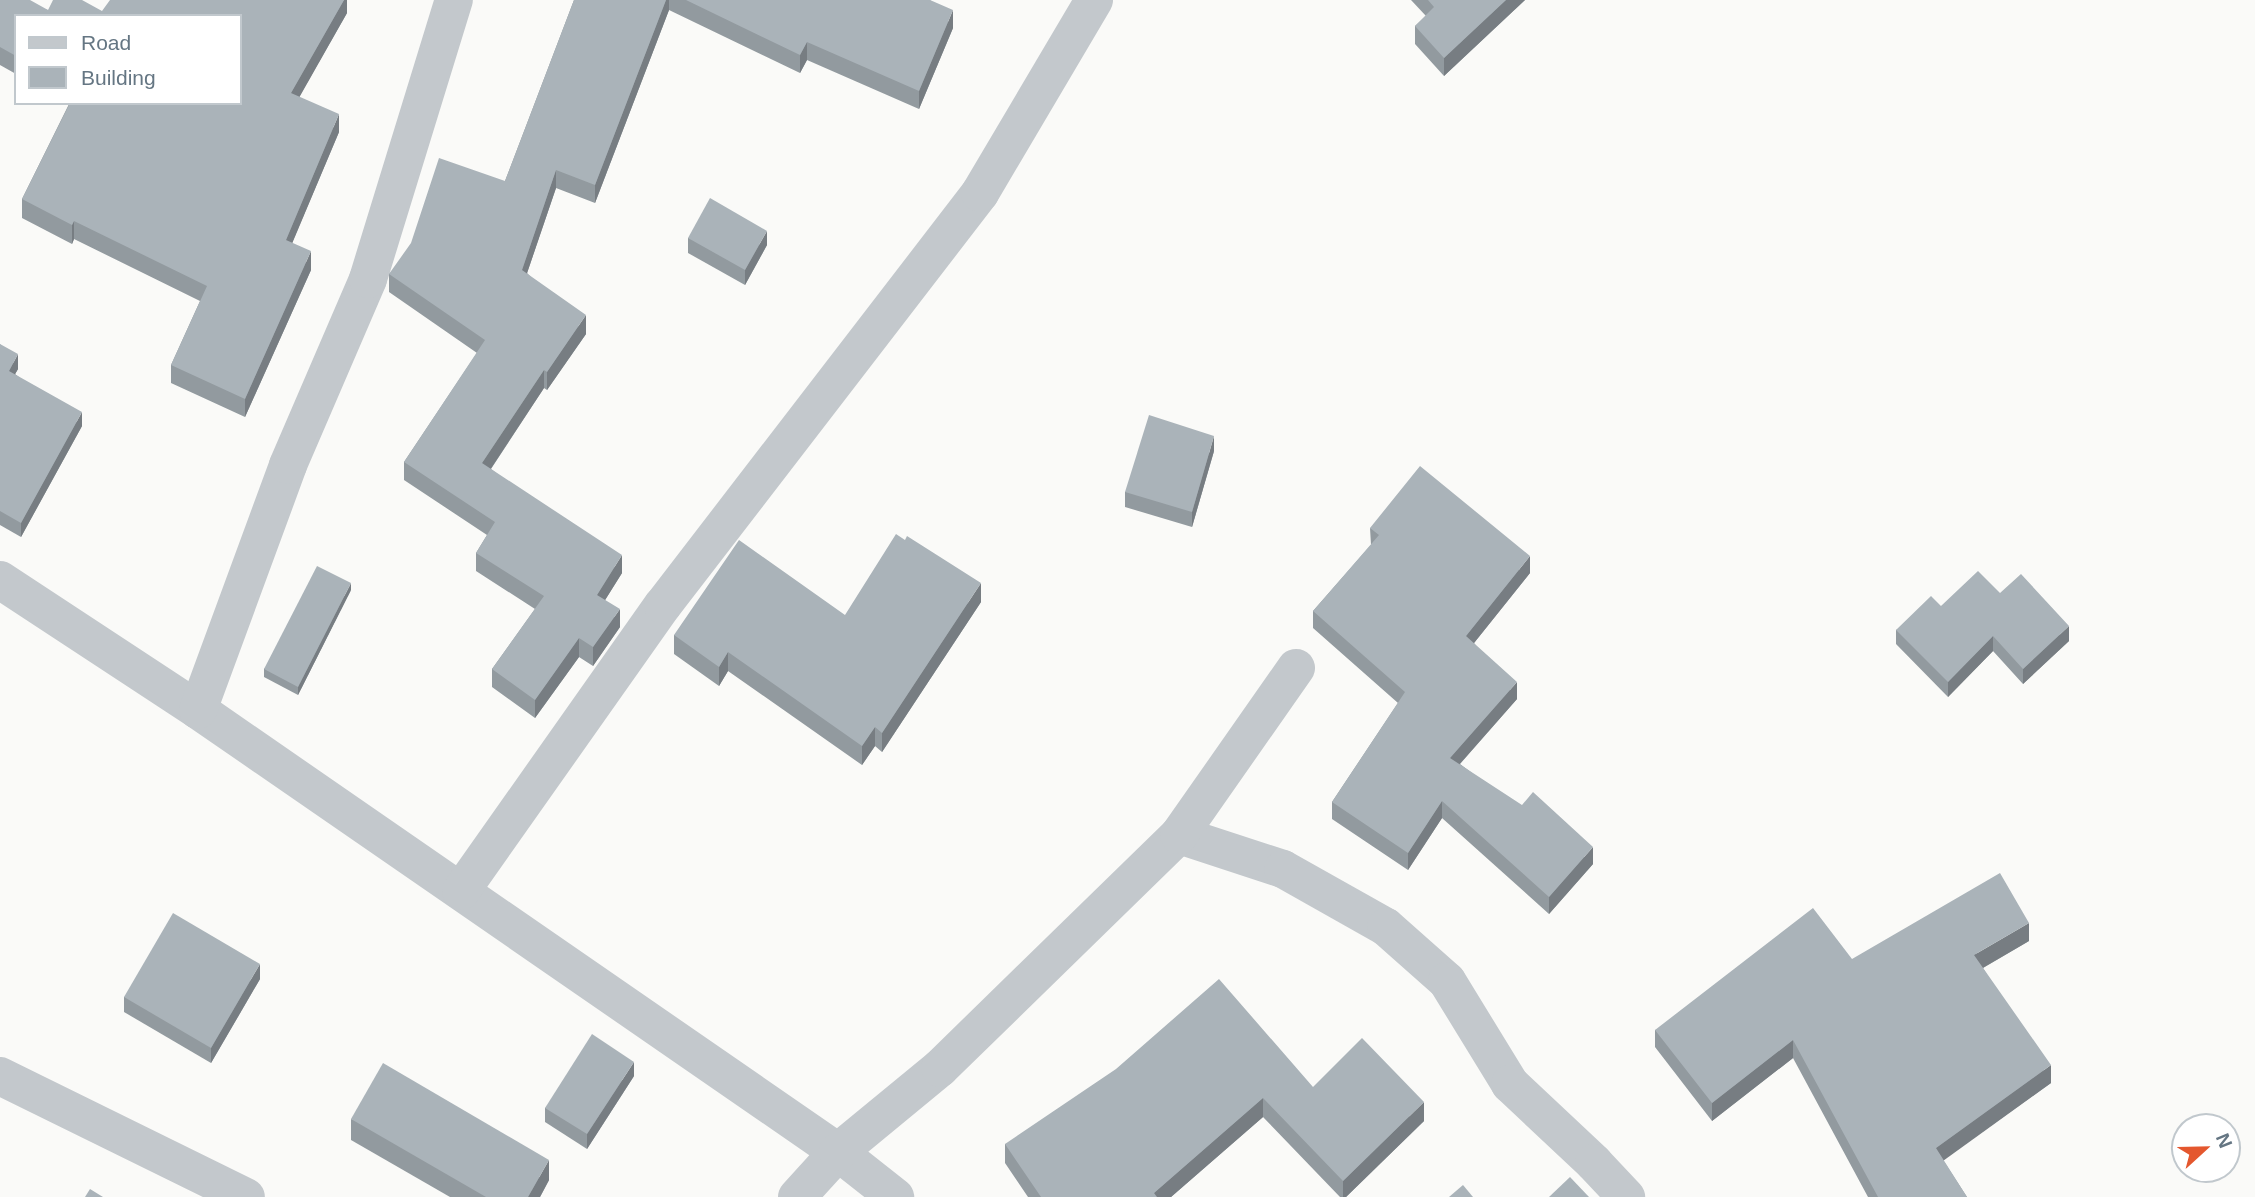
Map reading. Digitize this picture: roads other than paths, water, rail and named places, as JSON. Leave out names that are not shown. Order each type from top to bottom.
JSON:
[{"type":"street","points":[[198,710],[288,465],[368,279],[454,0]]},
{"type":"street","points":[[461,891],[663,604],[979,193],[1094,0]]},
{"type":"street","points":[[0,580],[198,710],[461,891],[838,1152],[895,1197]]},
{"type":"street","points":[[797,1197],[838,1152],[940,1068],[1179,835],[1296,668]]},
{"type":"street","points":[[1179,835],[1283,869],[1386,928],[1447,981],[1510,1084],[1626,1197]]},
{"type":"street","points":[[0,1076],[246,1197]]}]
